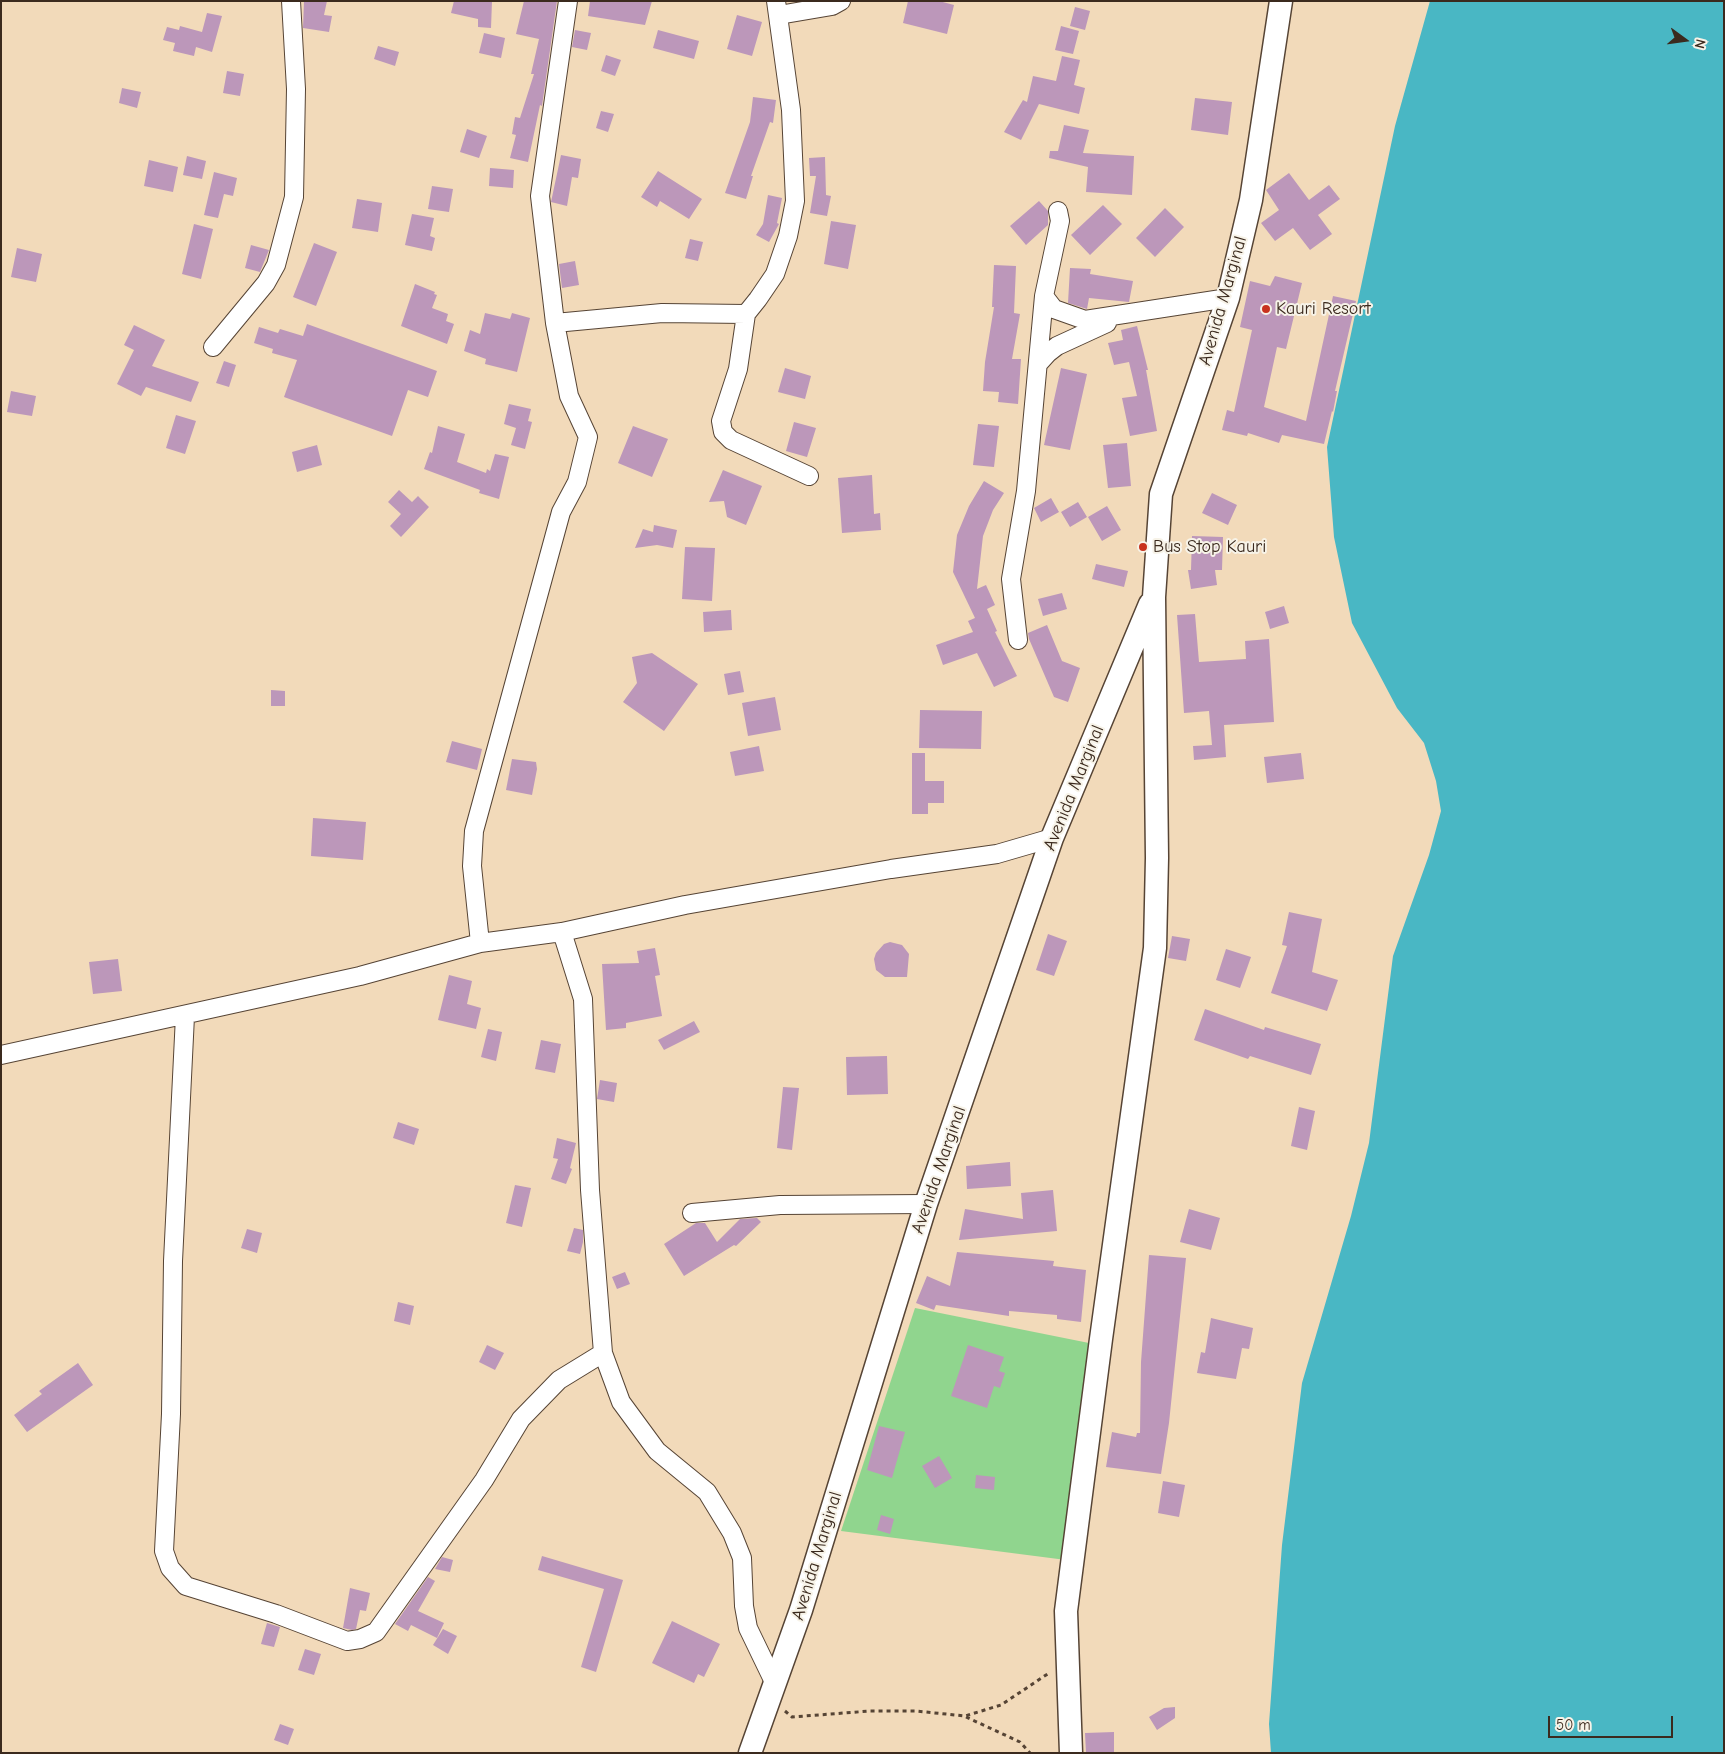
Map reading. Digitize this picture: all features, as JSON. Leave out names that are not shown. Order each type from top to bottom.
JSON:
[{"type":"street","points":[[213,347],[266,283],[276,265],[294,197],[296,89],[291,1]]},
{"type":"street","points":[[480,943],[472,866],[474,831],[561,512],[577,482],[588,437],[569,396],[555,322],[540,196],[568,1]]},
{"type":"street","points":[[809,476],[731,440],[723,432],[722,421],[738,368],[746,314],[775,274],[788,236],[796,201],[791,110],[777,8],[832,6],[841,1]]},
{"type":"street","name":"Avenida Marginal","points":[[1071,1753],[1066,1611],[1154,948],[1157,858],[1154,597],[1161,494],[1228,298],[1251,200],[1281,1]]},
{"type":"street","points":[[1018,640],[1011,579],[1026,491],[1044,296],[1060,221],[1058,211]]},
{"type":"street","points":[[1044,296],[1054,309],[1085,320],[1228,298]]},
{"type":"street","points":[[555,322],[662,313],[746,314]]},
{"type":"street","points":[[1038,364],[1057,346],[1128,314]]},
{"type":"street","name":"Avenida Marginal","points":[[750,1753],[801,1610],[926,1204],[1052,838],[1154,597]]},
{"type":"street","points":[[1,1055],[360,976],[480,943],[562,932],[685,904],[891,869],[997,854],[1052,838]]},
{"type":"street","points":[[562,932],[571,968],[583,999],[590,1190],[603,1353],[621,1402],[657,1451],[707,1492],[732,1533],[742,1558],[744,1606],[748,1628],[775,1684]]},
{"type":"street","points":[[185,1016],[173,1260],[171,1414],[164,1550],[170,1568],[186,1586],[276,1614],[347,1641],[360,1639],[376,1632],[474,1496],[521,1419],[559,1380],[603,1353]]},
{"type":"street","points":[[692,1213],[780,1205],[926,1204]]},
{"type":"path","points":[[965,1716],[1000,1705],[1068,1660]]},
{"type":"path","points":[[775,1684],[780,1706],[792,1717],[870,1710],[916,1711],[965,1716],[1020,1742],[1030,1753]]},
{"type":"green space","points":[[915,1308],[1089,1343],[1066,1560],[841,1531]]},
{"type":"water","points":[[1430,1],[1724,1],[1724,1753],[1271,1753],[1269,1724],[1282,1545],[1302,1383],[1351,1216],[1369,1143],[1393,956],[1429,855],[1441,811],[1436,781],[1424,743],[1397,708],[1352,623],[1334,537],[1327,447],[1395,126]]},
{"type":"building","points":[[304,1],[327,1],[324,15],[332,16],[329,32],[303,28]]},
{"type":"building","points":[[454,1],[492,1],[491,28],[478,27],[478,19],[451,13]]},
{"type":"building","points":[[524,1],[557,1],[542,106],[540,105],[528,162],[510,158],[516,135],[512,134],[515,117],[520,118],[534,74],[531,74],[539,39],[516,34]]},
{"type":"building","points":[[590,1],[652,1],[645,25],[588,16]]},
{"type":"building","points":[[908,1],[939,1],[954,5],[947,34],[903,23]]},
{"type":"building","points":[[1075,7],[1090,11],[1085,30],[1070,26]]},
{"type":"building","points":[[207,13],[222,16],[212,52],[196,47],[194,56],[173,51],[175,43],[163,40],[167,27],[179,30],[180,26],[202,32]]},
{"type":"building","points":[[737,15],[762,22],[752,56],[727,49]]},
{"type":"building","points":[[1061,26],[1079,31],[1073,54],[1055,50]]},
{"type":"building","points":[[575,30],[591,33],[587,50],[572,47]]},
{"type":"building","points":[[658,30],[699,41],[694,59],[653,48]]},
{"type":"building","points":[[484,33],[505,38],[501,58],[479,53]]},
{"type":"building","points":[[378,46],[399,52],[395,66],[374,59]]},
{"type":"building","points":[[606,55],[621,60],[615,76],[601,71]]},
{"type":"building","points":[[1062,56],[1080,60],[1074,85],[1085,88],[1079,114],[1039,104],[1021,140],[1004,132],[1023,100],[1027,102],[1033,76],[1056,81]]},
{"type":"building","points":[[227,71],[244,74],[240,96],[223,93]]},
{"type":"building","points":[[122,88],[141,92],[137,108],[119,103]]},
{"type":"building","points":[[753,97],[776,100],[773,123],[770,122],[751,176],[753,176],[746,199],[725,193],[750,122]]},
{"type":"building","points":[[1195,98],[1232,102],[1228,135],[1191,130]]},
{"type":"building","points":[[601,111],[614,114],[608,132],[596,128]]},
{"type":"building","points":[[1064,125],[1089,130],[1083,153],[1134,156],[1132,195],[1086,192],[1088,167],[1049,158],[1050,151],[1058,151]]},
{"type":"building","points":[[467,129],[487,136],[479,158],[460,152]]},
{"type":"building","points":[[561,155],[581,159],[578,178],[572,177],[567,206],[551,202]]},
{"type":"building","points":[[187,156],[206,161],[202,179],[183,175]]},
{"type":"building","points":[[825,157],[826,195],[831,196],[827,216],[810,213],[816,176],[810,176],[809,158]]},
{"type":"building","points":[[149,160],[178,167],[173,192],[144,186]]},
{"type":"building","points":[[490,168],[514,170],[513,188],[489,186]]},
{"type":"building","points":[[658,171],[702,199],[689,219],[660,201],[657,207],[641,197]]},
{"type":"building","points":[[214,172],[237,178],[233,196],[224,194],[218,218],[204,215]]},
{"type":"building","points":[[1289,173],[1309,200],[1329,185],[1340,199],[1318,215],[1332,234],[1310,250],[1293,228],[1275,241],[1261,223],[1279,210],[1266,190]]},
{"type":"building","points":[[432,186],[453,189],[449,212],[428,209]]},
{"type":"building","points":[[768,195],[782,198],[777,223],[779,224],[769,242],[756,235],[763,224]]},
{"type":"building","points":[[357,199],[382,203],[378,232],[352,228]]},
{"type":"building","points":[[1039,201],[1048,211],[1048,225],[1026,245],[1010,226]]},
{"type":"building","points":[[1103,205],[1122,224],[1090,255],[1071,235]]},
{"type":"building","points":[[1165,208],[1184,227],[1155,257],[1136,238]]},
{"type":"building","points":[[412,214],[434,218],[430,236],[435,238],[432,251],[405,245]]},
{"type":"building","points":[[831,221],[856,225],[848,269],[824,264]]},
{"type":"building","points":[[194,224],[213,229],[201,279],[182,274]]},
{"type":"building","points":[[690,239],[703,242],[698,261],[685,258]]},
{"type":"building","points":[[314,243],[337,252],[316,306],[293,297]]},
{"type":"building","points":[[251,245],[269,250],[260,272],[245,268]]},
{"type":"building","points":[[17,248],[42,254],[36,282],[11,277]]},
{"type":"building","points":[[575,261],[579,285],[562,288],[559,264]]},
{"type":"building","points":[[994,265],[1016,266],[1014,313],[1020,314],[1012,359],[1021,359],[1018,404],[998,402],[999,392],[983,391],[985,362],[994,307],[992,307]]},
{"type":"building","points":[[1070,268],[1091,269],[1090,274],[1133,281],[1129,302],[1089,298],[1087,309],[1068,303]]},
{"type":"building","points":[[1275,276],[1302,283],[1286,349],[1277,347],[1264,407],[1306,421],[1333,296],[1356,301],[1335,391],[1337,391],[1333,412],[1324,444],[1282,435],[1279,443],[1248,433],[1247,436],[1222,430],[1227,410],[1234,412],[1252,330],[1240,327],[1250,281],[1270,286]]},
{"type":"building","points":[[415,284],[435,292],[434,294],[437,295],[432,308],[448,314],[446,321],[454,324],[447,344],[401,326]]},
{"type":"building","points":[[485,313],[510,319],[512,313],[530,318],[517,372],[485,364],[486,359],[464,351],[470,330],[480,334]]},
{"type":"building","points":[[307,324],[437,371],[428,397],[408,390],[392,436],[284,397],[297,360],[272,353],[273,349],[254,343],[259,327],[278,333],[280,329],[303,336]]},
{"type":"building","points":[[134,325],[165,340],[152,366],[199,382],[191,402],[146,387],[141,396],[117,384],[134,350],[124,345]]},
{"type":"building","points":[[1137,326],[1148,370],[1146,370],[1157,431],[1130,436],[1122,398],[1137,396],[1129,362],[1114,365],[1108,343],[1123,340],[1121,330]]},
{"type":"building","points":[[224,361],[236,365],[229,387],[216,383]]},
{"type":"building","points":[[785,368],[811,376],[805,399],[778,392]]},
{"type":"building","points":[[1061,368],[1087,374],[1070,450],[1044,445]]},
{"type":"building","points":[[11,391],[36,396],[32,416],[7,412]]},
{"type":"building","points":[[509,404],[531,409],[528,421],[532,422],[525,449],[511,445],[516,428],[504,424]]},
{"type":"building","points":[[176,415],[196,421],[185,454],[166,448]]},
{"type":"building","points":[[794,422],[816,428],[807,457],[786,451]]},
{"type":"building","points":[[978,424],[999,426],[994,467],[973,465]]},
{"type":"building","points":[[438,426],[465,434],[457,462],[486,473],[487,469],[490,471],[495,454],[509,457],[499,499],[479,493],[480,490],[424,469],[430,452],[432,453]]},
{"type":"building","points":[[633,426],[668,439],[652,477],[618,463]]},
{"type":"building","points":[[1127,443],[1131,486],[1108,488],[1103,445]]},
{"type":"building","points":[[317,445],[322,465],[297,472],[292,452]]},
{"type":"building","points":[[723,470],[762,486],[746,525],[727,517],[724,501],[709,502]]},
{"type":"building","points":[[872,475],[874,514],[880,513],[881,530],[842,533],[838,478]]},
{"type":"building","points":[[984,481],[1004,493],[993,510],[983,536],[977,589],[986,585],[995,605],[987,609],[997,631],[995,632],[1017,676],[994,687],[977,653],[943,665],[936,645],[973,632],[968,621],[975,618],[953,572],[957,535],[969,506]]},
{"type":"building","points":[[399,490],[412,502],[418,496],[429,507],[401,537],[390,526],[401,514],[388,502]]},
{"type":"building","points":[[1212,493],[1237,505],[1228,525],[1202,513]]},
{"type":"building","points":[[1051,498],[1059,512],[1041,522],[1034,508]]},
{"type":"building","points":[[1078,502],[1087,517],[1070,527],[1061,512]]},
{"type":"building","points":[[1107,506],[1121,530],[1102,541],[1088,517]]},
{"type":"building","points":[[654,525],[677,530],[673,548],[657,545],[635,548],[643,529],[653,532]]},
{"type":"building","points":[[1192,536],[1223,537],[1222,570],[1215,570],[1217,585],[1191,589],[1188,570],[1191,570]]},
{"type":"building","points":[[685,547],[715,548],[712,601],[682,599]]},
{"type":"building","points":[[1096,564],[1128,571],[1124,587],[1092,579]]},
{"type":"building","points":[[1062,593],[1067,609],[1043,616],[1038,599]]},
{"type":"building","points":[[1284,606],[1289,623],[1270,629],[1265,612]]},
{"type":"building","points":[[731,610],[732,630],[704,632],[703,612]]},
{"type":"building","points":[[1195,614],[1199,662],[1246,659],[1245,641],[1269,639],[1274,722],[1224,725],[1226,757],[1194,760],[1193,746],[1212,745],[1209,711],[1184,713],[1177,615]]},
{"type":"building","points":[[1047,625],[1062,661],[1080,668],[1068,702],[1054,697],[1029,639],[1028,633]]},
{"type":"building","points":[[652,653],[698,684],[664,731],[623,702],[637,683],[632,657]]},
{"type":"building","points":[[740,671],[744,692],[728,695],[724,674]]},
{"type":"building","points":[[271,690],[285,691],[285,706],[271,706]]},
{"type":"building","points":[[775,697],[781,730],[748,736],[742,703]]},
{"type":"building","points":[[920,710],[982,711],[981,749],[919,748]]},
{"type":"building","points":[[452,741],[482,749],[477,770],[446,762]]},
{"type":"building","points":[[759,746],[764,771],[735,776],[730,752]]},
{"type":"building","points":[[912,753],[925,753],[925,781],[944,781],[944,803],[928,803],[928,814],[912,814]]},
{"type":"building","points":[[1301,753],[1304,779],[1267,783],[1264,757]]},
{"type":"building","points":[[512,759],[536,762],[537,769],[532,795],[506,790]]},
{"type":"building","points":[[313,818],[366,822],[363,860],[311,856]]},
{"type":"building","points":[[1289,912],[1322,919],[1312,972],[1338,980],[1327,1011],[1271,993],[1287,946],[1282,945]]},
{"type":"building","points":[[1048,934],[1067,941],[1054,976],[1036,970]]},
{"type":"building","points":[[1172,936],[1190,939],[1186,961],[1168,958]]},
{"type":"building","points":[[890,942],[902,945],[909,954],[907,977],[885,977],[876,970],[874,959],[876,953],[884,944]]},
{"type":"building","points":[[655,948],[660,975],[655,976],[662,1016],[626,1023],[626,1028],[606,1030],[602,964],[639,963],[637,951]]},
{"type":"building","points":[[1226,949],[1251,957],[1240,988],[1216,980]]},
{"type":"building","points":[[118,959],[122,991],[93,994],[89,962]]},
{"type":"building","points":[[449,975],[472,981],[467,1004],[481,1008],[476,1029],[438,1020]]},
{"type":"building","points":[[1205,1009],[1264,1030],[1265,1027],[1321,1044],[1311,1075],[1250,1056],[1248,1059],[1194,1040]]},
{"type":"building","points":[[694,1021],[700,1032],[664,1050],[658,1040]]},
{"type":"building","points":[[488,1029],[502,1032],[496,1061],[481,1057]]},
{"type":"building","points":[[541,1040],[561,1044],[555,1073],[535,1069]]},
{"type":"building","points":[[887,1056],[888,1094],[847,1095],[846,1057]]},
{"type":"building","points":[[600,1080],[617,1083],[614,1102],[597,1099]]},
{"type":"building","points":[[783,1087],[799,1088],[792,1150],[777,1148]]},
{"type":"building","points":[[1299,1107],[1315,1111],[1307,1150],[1291,1146]]},
{"type":"building","points":[[398,1122],[419,1129],[414,1145],[393,1138]]},
{"type":"building","points":[[557,1138],[576,1143],[570,1168],[572,1169],[566,1184],[551,1179],[558,1159],[553,1158]]},
{"type":"building","points":[[1010,1162],[1011,1186],[967,1189],[966,1166]]},
{"type":"building","points":[[515,1185],[531,1188],[522,1227],[506,1223]]},
{"type":"building","points":[[1053,1190],[1057,1231],[959,1240],[965,1209],[1023,1219],[1021,1193]]},
{"type":"building","points":[[1189,1209],[1220,1218],[1211,1250],[1180,1242]]},
{"type":"building","points":[[757,1218],[761,1222],[736,1246],[734,1245],[684,1276],[664,1244],[696,1223],[705,1223],[717,1242],[740,1219]]},
{"type":"building","points":[[574,1228],[583,1230],[580,1254],[567,1251]]},
{"type":"building","points":[[247,1229],[262,1233],[257,1253],[241,1248]]},
{"type":"building","points":[[957,1252],[1054,1261],[1053,1266],[1086,1270],[1081,1322],[1057,1319],[1057,1315],[1009,1311],[1009,1316],[936,1305],[934,1310],[916,1303],[927,1276],[950,1286]]},
{"type":"building","points":[[1149,1255],[1186,1258],[1169,1423],[1161,1474],[1106,1467],[1112,1432],[1136,1437],[1137,1433],[1140,1433],[1141,1362]]},
{"type":"building","points":[[625,1272],[630,1284],[617,1289],[612,1277]]},
{"type":"building","points":[[398,1302],[414,1306],[410,1325],[394,1321]]},
{"type":"building","points":[[1211,1318],[1253,1328],[1249,1349],[1242,1348],[1236,1379],[1197,1373],[1201,1352],[1205,1353]]},
{"type":"building","points":[[487,1345],[504,1353],[495,1370],[479,1362]]},
{"type":"building","points":[[968,1345],[1004,1357],[999,1371],[1005,1373],[1000,1388],[994,1386],[987,1408],[951,1396]]},
{"type":"building","points":[[78,1363],[93,1385],[27,1432],[14,1415],[42,1394],[39,1391]]},
{"type":"building","points":[[879,1426],[905,1432],[892,1478],[867,1470]]},
{"type":"building","points":[[939,1456],[952,1478],[935,1488],[922,1466]]},
{"type":"building","points":[[976,1475],[995,1477],[994,1490],[975,1488]]},
{"type":"building","points":[[1163,1481],[1185,1485],[1179,1517],[1158,1513]]},
{"type":"building","points":[[881,1515],[894,1519],[890,1534],[877,1530]]},
{"type":"building","points":[[542,1556],[623,1580],[596,1672],[581,1667],[604,1589],[538,1570]]},
{"type":"building","points":[[442,1557],[453,1560],[450,1572],[435,1569]]},
{"type":"building","points":[[428,1577],[435,1581],[418,1611],[444,1623],[437,1638],[411,1625],[408,1631],[395,1624]]},
{"type":"building","points":[[350,1588],[370,1593],[366,1611],[360,1610],[356,1629],[352,1630],[343,1628]]},
{"type":"building","points":[[672,1621],[720,1644],[704,1677],[698,1674],[694,1683],[652,1663]]},
{"type":"building","points":[[267,1623],[280,1627],[274,1647],[261,1644]]},
{"type":"building","points":[[443,1629],[457,1636],[448,1654],[433,1645]]},
{"type":"building","points":[[305,1649],[321,1654],[314,1675],[298,1670]]},
{"type":"building","points":[[1175,1707],[1175,1718],[1157,1730],[1149,1717],[1164,1708]]},
{"type":"building","points":[[280,1724],[294,1729],[288,1745],[274,1740]]},
{"type":"building","points":[[1114,1732],[1114,1753],[1086,1753],[1085,1733]]},
{"type":"place","name":"Kauri Resort","points":[[1266,309]]},
{"type":"place","name":"Bus Stop Kauri","points":[[1143,547]]}]
